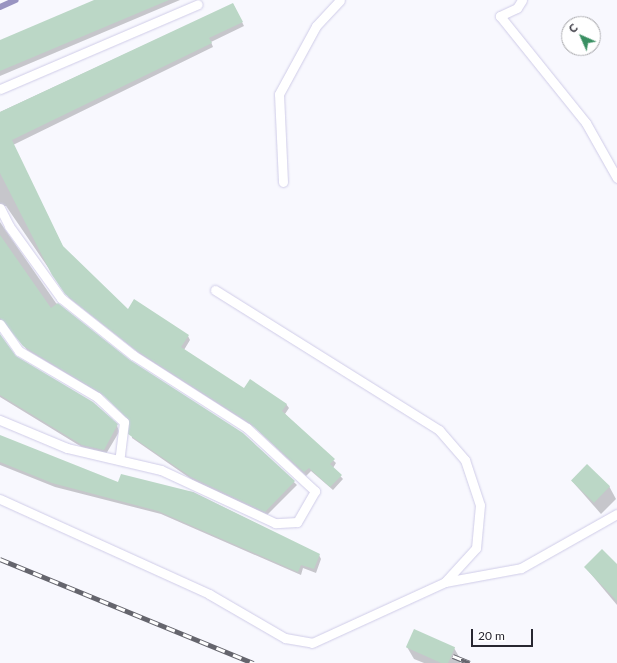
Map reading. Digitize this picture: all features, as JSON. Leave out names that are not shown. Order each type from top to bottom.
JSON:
[{"type":"lane","points":[[283,182],[278,94],[316,26],[340,0]]},
{"type":"lane","points":[[522,0],[517,8],[500,16],[586,122],[617,178]]},
{"type":"lane","points":[[0,89],[198,4]]},
{"type":"lane","points":[[0,208],[9,226],[61,298],[133,355],[247,428],[315,490],[297,522],[275,523],[161,470],[67,448],[0,420]]},
{"type":"lane","points":[[215,290],[439,430],[465,460],[480,505],[476,548],[445,582]]},
{"type":"lane","points":[[0,324],[20,351],[97,397],[124,422],[119,460]]},
{"type":"lane","points":[[0,499],[209,594],[285,638],[312,643],[445,582],[521,568],[617,514]]},
{"type":"building","points":[[94,0],[169,0],[0,71],[0,40]]},
{"type":"building","points":[[233,3],[243,22],[209,38],[212,43],[12,140],[63,246],[128,309],[134,299],[189,335],[181,347],[244,388],[250,379],[287,404],[282,411],[335,459],[330,464],[342,475],[330,487],[309,468],[304,472],[250,423],[136,350],[65,294],[52,275],[0,173],[0,112]]},
{"type":"building","points":[[0,235],[51,308],[58,303],[130,360],[243,433],[295,481],[265,512],[191,477],[128,434],[129,420],[101,393],[23,346],[0,318]]},
{"type":"building","points":[[0,334],[16,356],[93,402],[118,424],[104,450],[82,445],[0,395]]},
{"type":"building","points":[[0,435],[118,482],[121,474],[193,492],[320,554],[314,569],[301,565],[298,572],[158,511],[52,483],[0,462]]},
{"type":"building","points":[[587,464],[610,486],[594,503],[571,481]]},
{"type":"building","points":[[602,549],[617,564],[617,601],[584,567]]},
{"type":"building","points":[[414,629],[455,647],[448,663],[441,663],[406,647]]},
{"type":"waterway","points":[[0,7],[16,0]]},
{"type":"railway","points":[[0,559],[253,663]]},
{"type":"railway","points":[[453,656],[470,663]]}]
